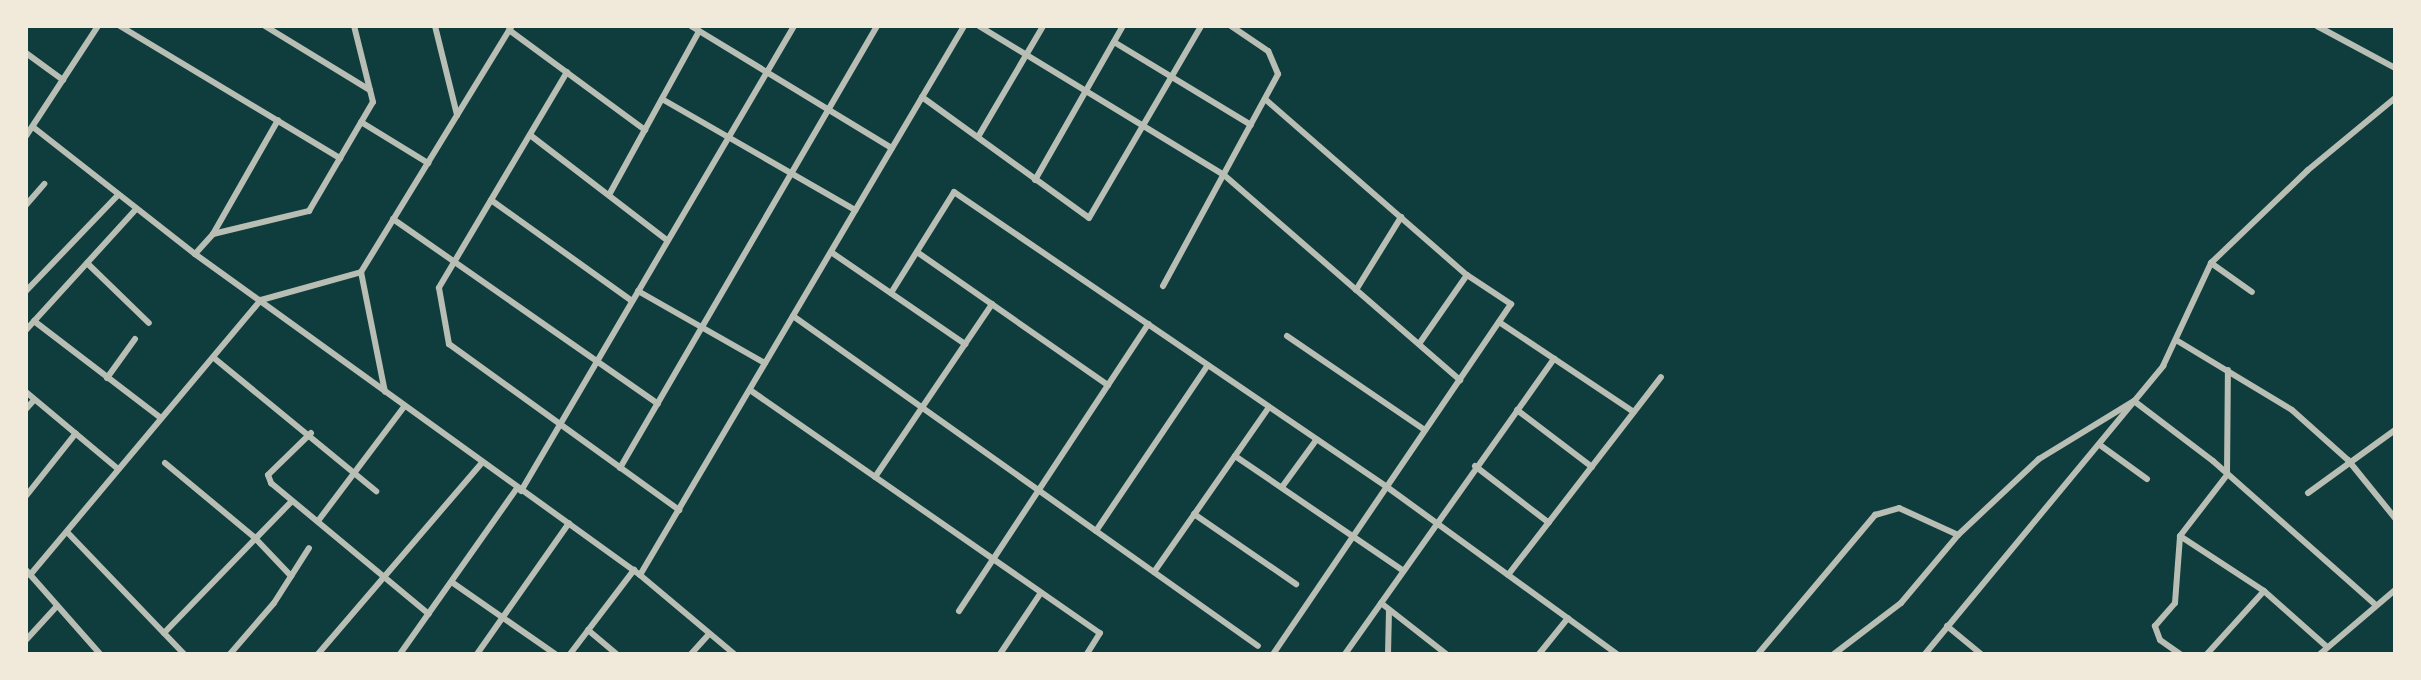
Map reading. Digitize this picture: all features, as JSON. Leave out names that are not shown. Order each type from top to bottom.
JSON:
[{"type":"street","points":[[120,26],[340,158]]},
{"type":"street","points":[[265,26],[370,90]]},
{"type":"street","points":[[213,234],[309,211],[373,102],[354,26]]},
{"type":"street","points":[[435,26],[457,115]]},
{"type":"street","points":[[691,26],[892,148]]},
{"type":"street","points":[[400,654],[519,489],[560,425],[794,26]]},
{"type":"street","points":[[620,468],[877,26]]},
{"type":"street","points":[[570,654],[637,573],[679,510],[964,26]]},
{"type":"street","points":[[979,26],[1224,175],[1460,380]]},
{"type":"street","points":[[978,137],[1043,26]]},
{"type":"street","points":[[1035,180],[1123,26]]},
{"type":"street","points":[[922,97],[1089,218],[1201,26]]},
{"type":"street","points":[[1163,286],[1278,74],[1268,51],[1231,26]]},
{"type":"street","points":[[2317,26],[2395,68]]},
{"type":"street","points":[[26,136],[96,27]]},
{"type":"street","points":[[385,392],[361,272],[511,28],[645,130]]},
{"type":"street","points":[[609,195],[699,31]]},
{"type":"street","points":[[1114,42],[1251,125]]},
{"type":"street","points":[[26,53],[63,80]]},
{"type":"street","points":[[567,72],[439,288],[449,344],[679,510]]},
{"type":"street","points":[[1929,653],[1947,626],[2163,366],[2211,263],[2308,170],[2395,98]]},
{"type":"street","points":[[662,99],[855,210]]},
{"type":"street","points":[[1265,99],[1467,275],[1511,304],[1273,654]]},
{"type":"street","points":[[195,254],[213,234],[278,120]]},
{"type":"street","points":[[361,122],[428,163]]},
{"type":"street","points":[[33,127],[195,254],[481,464],[637,573],[707,636],[734,654]]},
{"type":"street","points":[[530,135],[667,240]]},
{"type":"street","points":[[26,205],[44,184]]},
{"type":"street","points":[[891,293],[954,192],[1387,487],[1617,654]]},
{"type":"street","points":[[26,291],[118,195]]},
{"type":"street","points":[[491,200],[632,301]]},
{"type":"street","points":[[26,330],[136,209]]},
{"type":"street","points":[[1356,290],[1401,217]]},
{"type":"street","points":[[393,219],[658,404]]},
{"type":"street","points":[[831,252],[965,344]]},
{"type":"street","points":[[917,252],[1108,385]]},
{"type":"street","points":[[87,263],[149,323]]},
{"type":"street","points":[[2211,263],[2252,292]]},
{"type":"street","points":[[100,654],[28,572],[68,533],[261,300],[361,272]]},
{"type":"street","points":[[1419,344],[1467,275]]},
{"type":"street","points":[[638,291],[765,363]]},
{"type":"street","points":[[875,477],[992,304]]},
{"type":"street","points":[[793,316],[1258,646]]},
{"type":"street","points":[[31,321],[161,418]]},
{"type":"street","points":[[1499,322],[1634,412]]},
{"type":"street","points":[[959,611],[1148,324]]},
{"type":"street","points":[[1287,336],[1425,430]]},
{"type":"street","points":[[107,378],[135,339]]},
{"type":"street","points":[[2176,340],[2292,410],[2348,460],[2395,518]]},
{"type":"street","points":[[214,358],[311,433],[376,491]]},
{"type":"street","points":[[1345,654],[1435,522],[1554,359]]},
{"type":"street","points":[[1096,531],[1208,365]]},
{"type":"street","points":[[2180,654],[2160,640],[2155,626],[2175,603],[2180,536],[2227,475],[2228,370]]},
{"type":"street","points":[[1508,575],[1661,377]]},
{"type":"street","points":[[750,390],[1100,633],[1087,654]]},
{"type":"street","points":[[26,392],[118,469]]},
{"type":"street","points":[[26,409],[34,400]]},
{"type":"street","points":[[2134,401],[2227,475],[2376,605]]},
{"type":"street","points":[[1834,654],[1901,603],[1958,535],[2039,459],[2134,401]]},
{"type":"street","points":[[318,521],[404,407]]},
{"type":"street","points":[[1154,572],[1269,407]]},
{"type":"street","points":[[1517,410],[1592,467]]},
{"type":"street","points":[[2308,493],[2348,460],[2395,430]]},
{"type":"street","points":[[26,496],[76,433]]},
{"type":"street","points":[[311,433],[268,475],[291,502],[429,614]]},
{"type":"street","points":[[1282,487],[1317,439]]},
{"type":"street","points":[[2100,445],[2147,479]]},
{"type":"street","points":[[1235,456],[1402,570]]},
{"type":"street","points":[[165,463],[254,537],[291,576]]},
{"type":"street","points":[[318,654],[386,580],[481,464]]},
{"type":"street","points":[[1475,466],[1549,523]]},
{"type":"street","points":[[164,633],[291,502]]},
{"type":"street","points":[[1758,654],[1875,515],[1899,508],[1958,535]]},
{"type":"street","points":[[1194,514],[1296,584]]},
{"type":"street","points":[[477,654],[569,523]]},
{"type":"street","points":[[68,533],[184,654]]},
{"type":"street","points":[[2180,536],[2264,591],[2327,647]]},
{"type":"street","points":[[230,654],[309,548]]},
{"type":"street","points":[[453,583],[555,654]]},
{"type":"street","points":[[2320,654],[2395,590]]},
{"type":"street","points":[[2207,654],[2264,591]]},
{"type":"street","points":[[1000,654],[1040,594]]},
{"type":"street","points":[[1381,603],[1446,654]]},
{"type":"street","points":[[26,640],[57,606]]},
{"type":"street","points":[[1388,654],[1389,610]]},
{"type":"street","points":[[1539,654],[1568,618]]},
{"type":"street","points":[[1947,626],[1981,654]]},
{"type":"street","points":[[588,630],[617,654]]},
{"type":"street","points":[[691,654],[707,636]]}]
